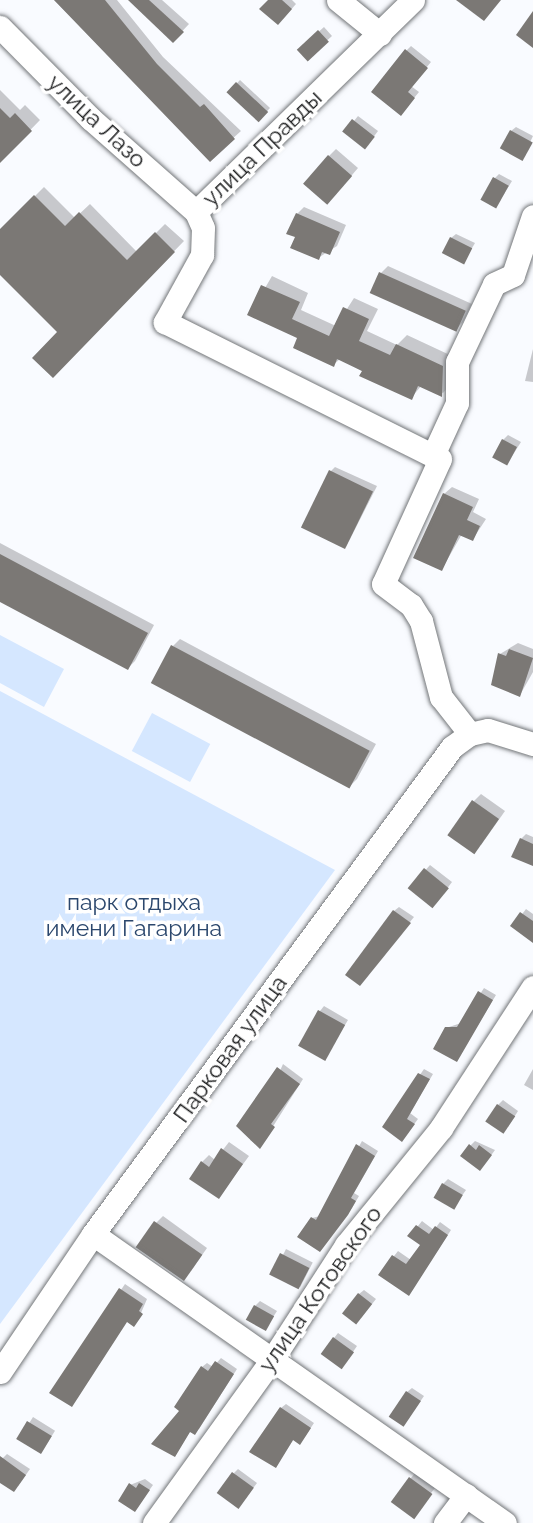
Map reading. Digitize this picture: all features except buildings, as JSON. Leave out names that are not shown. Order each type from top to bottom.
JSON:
[{"type":"street","points":[[338,0],[380,34]]},
{"type":"street","name":"улица Правды","points":[[413,0],[196,212],[203,228],[202,255],[165,322],[434,453]]},
{"type":"street","name":"улица Лазо","points":[[0,27],[91,120],[196,212]]},
{"type":"street","points":[[533,216],[513,275],[490,291],[457,362],[457,403],[434,453],[440,467],[383,584],[411,606],[421,621],[441,697],[470,734],[501,731],[533,744]]},
{"type":"street","name":"Парковая улица","points":[[0,1372],[93,1234],[452,747],[470,734]]},
{"type":"street","name":"улица Котовского","points":[[154,1523],[273,1358],[345,1245],[441,1128],[533,986]]},
{"type":"street","points":[[93,1234],[505,1523]]},
{"type":"street","points":[[445,1523],[466,1495]]},
{"type":"green space","points":[[0,635],[64,669],[44,707],[0,683]]},
{"type":"green space","name":"парк отдыха имени Гагарина","points":[[0,691],[335,870],[0,1324]]},
{"type":"green space","points":[[152,713],[210,744],[190,782],[132,751]]}]
